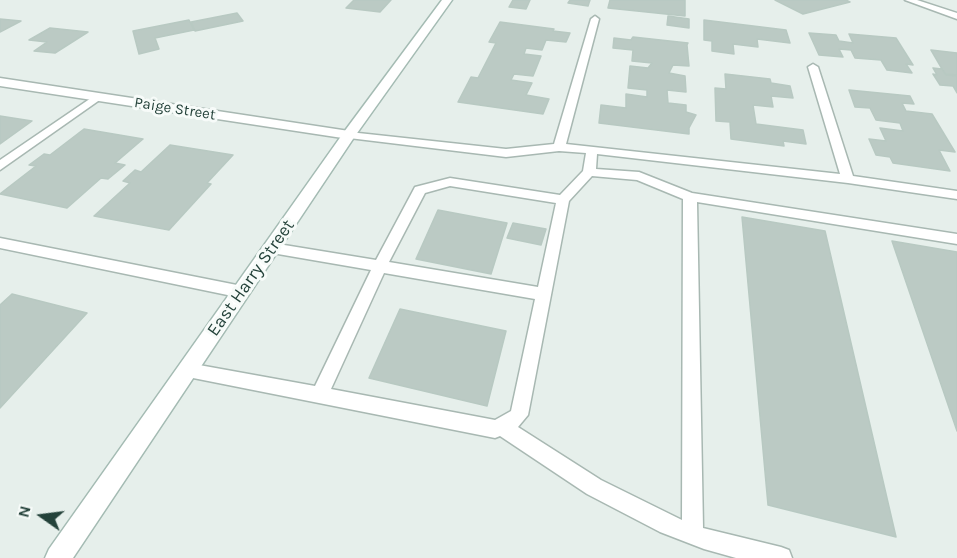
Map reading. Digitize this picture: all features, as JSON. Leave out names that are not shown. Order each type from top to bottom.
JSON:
[{"type":"main road","name":"East Harry Street","points":[[58,558],[349,135],[447,0]]},
{"type":"main road","name":"Paige Street","points":[[0,82],[349,135]]},
{"type":"lane","points":[[909,0],[957,16]]},
{"type":"lane","points":[[559,147],[595,19]]},
{"type":"lane","points":[[813,68],[848,179]]},
{"type":"lane","points":[[0,166],[97,97]]},
{"type":"lane","points":[[349,135],[506,153],[559,147],[592,150],[848,179],[957,195]]},
{"type":"lane","points":[[188,370],[495,429],[509,424],[519,414],[563,200],[589,171],[592,150]]},
{"type":"lane","points":[[589,171],[639,176],[690,198],[957,239]]},
{"type":"lane","points":[[320,394],[380,266],[420,189],[450,182],[563,200]]},
{"type":"lane","points":[[690,198],[693,535]]},
{"type":"lane","points":[[0,243],[242,292]]},
{"type":"lane","points":[[272,248],[543,294]]},
{"type":"lane","points":[[502,426],[574,475],[621,502],[693,535],[781,558]]},
{"type":"building","points":[[354,0],[391,0],[380,12],[346,8]]},
{"type":"building","points":[[513,0],[530,0],[526,9],[509,7]]},
{"type":"building","points":[[570,0],[590,0],[588,6],[568,3]]},
{"type":"building","points":[[610,0],[685,0],[685,16],[608,8]]},
{"type":"building","points":[[775,0],[846,0],[850,2],[803,14]]},
{"type":"building","points":[[237,13],[243,21],[195,31],[191,22]]},
{"type":"building","points":[[668,16],[689,19],[689,28],[667,25]]},
{"type":"building","points":[[0,19],[21,21],[0,32]]},
{"type":"building","points":[[189,20],[194,30],[155,38],[159,49],[139,54],[133,31]]},
{"type":"building","points":[[704,20],[786,30],[790,43],[757,39],[758,47],[733,44],[734,54],[712,51],[712,41],[704,40]]},
{"type":"building","points":[[500,22],[570,33],[566,42],[546,40],[542,50],[526,48],[524,54],[541,56],[533,76],[514,74],[511,80],[532,83],[526,95],[549,99],[543,114],[458,102],[471,77],[478,78],[496,43],[489,42]]},
{"type":"building","points":[[50,28],[88,32],[55,53],[34,51],[47,42],[29,40]]},
{"type":"building","points":[[809,33],[836,35],[839,41],[853,43],[849,34],[896,38],[913,65],[906,64],[912,73],[887,70],[881,60],[855,58],[851,50],[839,49],[843,57],[819,55]]},
{"type":"building","points":[[633,37],[688,43],[689,66],[673,65],[669,73],[685,76],[686,92],[667,90],[668,103],[686,105],[686,112],[696,115],[689,128],[689,134],[599,123],[601,105],[626,108],[626,94],[647,97],[647,90],[628,88],[630,66],[648,68],[652,63],[632,61],[633,50],[613,48],[614,38],[631,40]]},
{"type":"building","points":[[931,50],[957,53],[957,75],[945,74]]},
{"type":"building","points":[[933,68],[942,69],[946,75],[957,76],[957,93],[953,86],[940,85],[933,74],[937,75]]},
{"type":"building","points":[[725,74],[770,79],[771,83],[790,86],[793,98],[771,96],[773,107],[753,105],[756,124],[803,130],[806,144],[783,141],[784,146],[731,139],[730,122],[716,121],[715,88],[726,89]]},
{"type":"building","points":[[849,90],[910,96],[914,104],[902,103],[906,111],[932,114],[955,152],[939,150],[950,171],[893,163],[890,157],[876,155],[869,139],[886,141],[880,128],[903,131],[900,123],[876,120],[870,108],[855,107]]},
{"type":"building","points":[[0,116],[32,121],[0,144]]},
{"type":"building","points":[[84,129],[143,139],[115,163],[125,165],[108,179],[101,178],[67,208],[0,194],[36,166],[29,165],[44,154],[50,155]]},
{"type":"building","points":[[170,145],[233,155],[207,183],[211,184],[169,230],[94,216],[130,183],[123,181],[135,170],[141,172]]},
{"type":"building","points":[[438,210],[507,223],[491,274],[416,259]]},
{"type":"building","points":[[742,217],[825,231],[896,537],[768,505]]},
{"type":"building","points":[[513,223],[546,229],[541,245],[507,238]]},
{"type":"building","points":[[892,241],[957,252],[957,431]]},
{"type":"building","points":[[12,294],[87,313],[0,408],[0,305]]},
{"type":"building","points":[[400,309],[506,331],[487,406],[369,378]]}]
